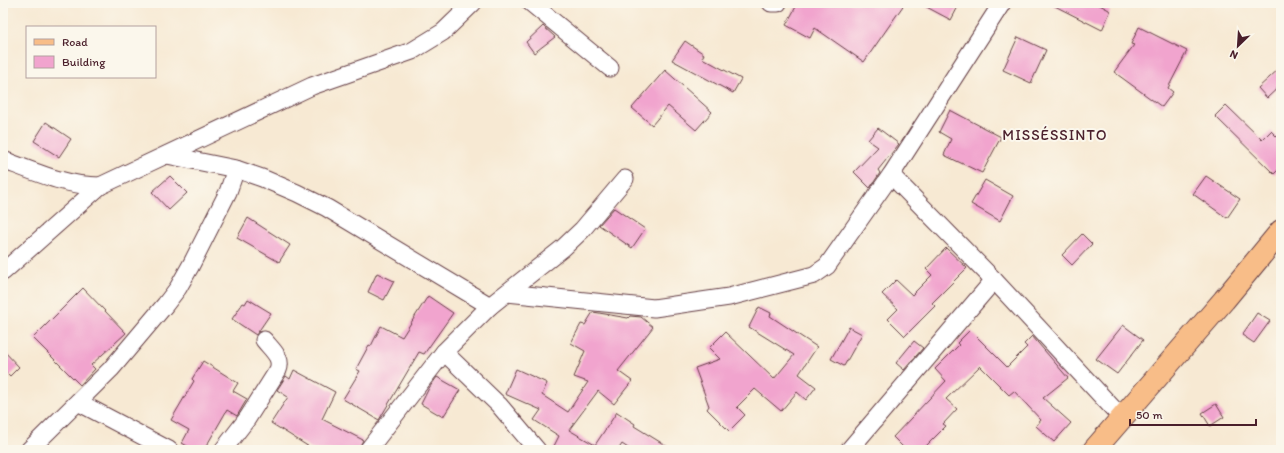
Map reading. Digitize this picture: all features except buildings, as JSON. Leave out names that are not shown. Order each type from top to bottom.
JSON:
[{"type":"main road","points":[[1094,450],[1121,417],[1224,300],[1281,231]]},
{"type":"street","points":[[3,272],[100,186],[241,118],[312,86],[412,51],[443,32],[473,3]]},
{"type":"street","points":[[531,3],[610,68]]},
{"type":"street","points":[[771,3],[778,3]]},
{"type":"street","points":[[507,293],[654,308],[729,297],[814,275],[827,266],[891,175],[1002,3]]},
{"type":"street","points":[[167,155],[236,169],[262,178],[327,208],[490,306]]},
{"type":"street","points":[[3,160],[68,184],[100,186]]},
{"type":"street","points":[[29,450],[111,369],[178,288],[218,211],[236,169]]},
{"type":"street","points":[[891,175],[994,280],[1121,417]]},
{"type":"street","points":[[368,450],[444,352],[490,306],[564,248],[582,230],[625,179]]},
{"type":"street","points":[[849,450],[994,280]]},
{"type":"street","points":[[223,450],[247,419],[278,370],[280,364],[279,359],[264,340]]},
{"type":"street","points":[[444,352],[500,405],[537,450]]},
{"type":"street","points":[[78,402],[169,450]]},
{"type":"district","name":"MISSÉSSINTO","points":[[1055,135]]}]
